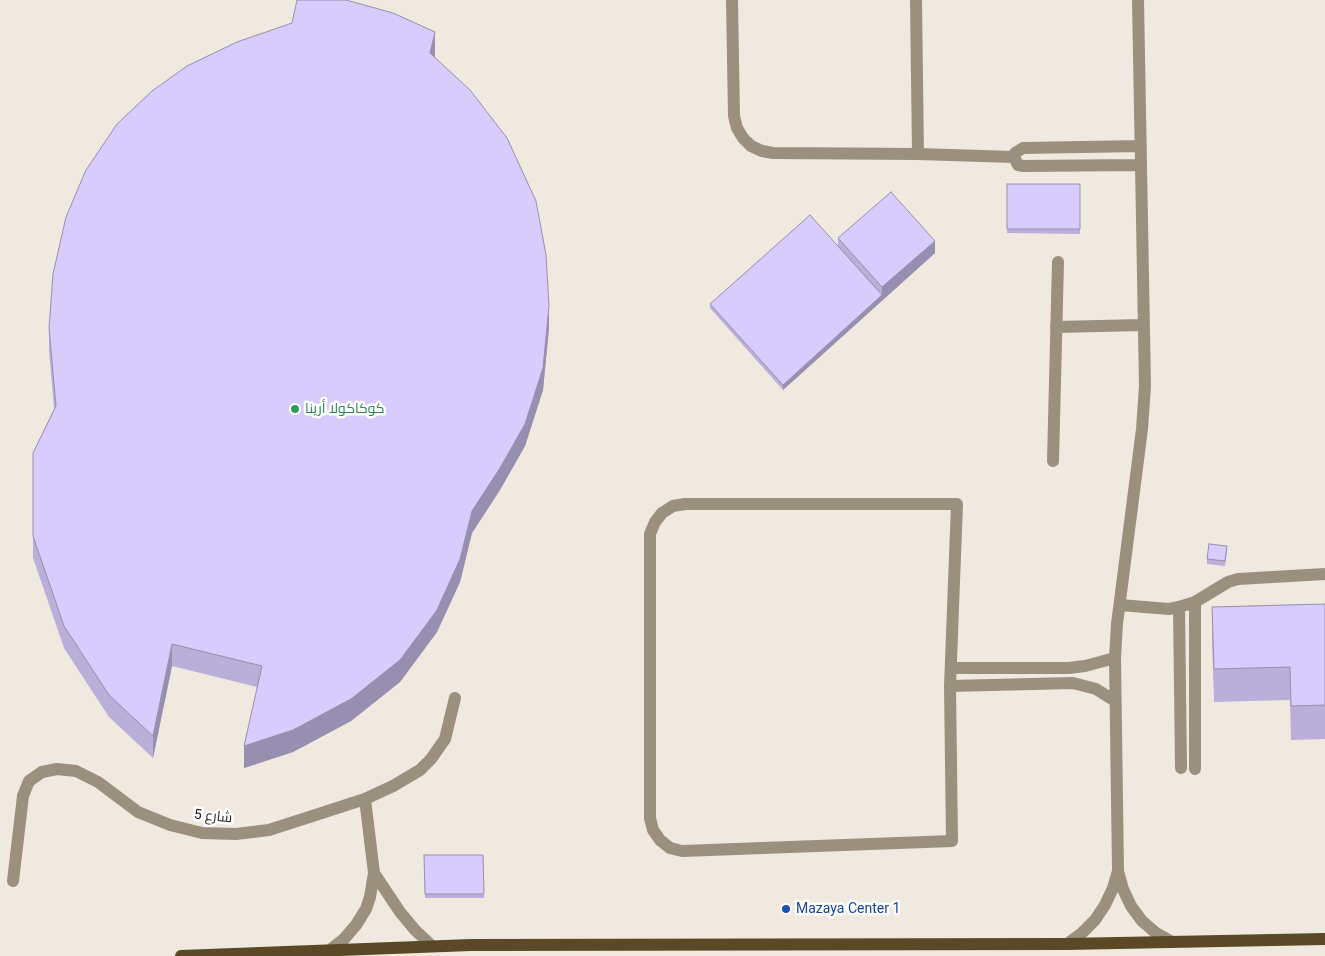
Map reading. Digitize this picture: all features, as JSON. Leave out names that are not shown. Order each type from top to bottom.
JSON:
[{"type":"main road","points":[[181,956],[432,946],[1067,944],[1325,939]]},
{"type":"lane","points":[[732,0],[734,116],[737,128],[751,146],[773,153],[1014,157]]},
{"type":"lane","points":[[916,0],[918,154]]},
{"type":"lane","points":[[1067,944],[1082,933],[1100,913],[1113,888],[1118,871],[1114,658],[1142,429],[1145,386],[1138,0]]},
{"type":"lane","points":[[1141,146],[1024,148],[1015,152],[1014,157],[1018,165],[1023,166],[1141,165]]},
{"type":"lane","points":[[1053,460],[1058,262]]},
{"type":"lane","points":[[1056,327],[1143,325]]},
{"type":"lane","points":[[685,504],[957,504],[950,686],[952,841],[682,851],[670,848],[660,840],[653,830],[650,818],[650,534],[654,522],[662,513],[673,506],[685,504]]},
{"type":"lane","points":[[1120,605],[1169,609],[1179,608],[1195,602],[1228,582],[1238,579],[1325,574]]},
{"type":"lane","points":[[1195,602],[1195,769]]},
{"type":"lane","points":[[1179,608],[1181,768]]},
{"type":"lane","points":[[951,668],[1069,668],[1092,665],[1114,658]]},
{"type":"lane","points":[[950,686],[1073,684],[1096,689],[1115,700]]},
{"type":"lane","name":"شارع 5","points":[[13,881],[23,796],[29,781],[42,772],[57,769],[76,771],[98,782],[138,812],[170,825],[202,833],[236,834],[270,830],[365,798],[407,779],[432,759],[446,740],[455,698]]},
{"type":"lane","points":[[330,950],[344,939],[356,925],[366,909],[370,897],[374,873],[365,798]]},
{"type":"lane","points":[[1118,871],[1127,897],[1142,921],[1156,933],[1172,942]]},
{"type":"lane","points":[[374,873],[400,912],[432,946]]},
{"type":"building","name":"كوكاكولا أرينا","points":[[297,0],[346,0],[393,13],[435,32],[430,53],[470,90],[507,138],[536,201],[546,255],[549,306],[543,368],[525,424],[500,468],[472,511],[460,559],[437,610],[400,660],[351,699],[293,730],[244,746],[262,666],[172,644],[153,736],[109,695],[64,626],[33,536],[33,453],[56,406],[49,328],[53,274],[66,217],[86,170],[117,124],[152,91],[187,66],[237,42],[292,23]]},
{"type":"building","points":[[1007,184],[1080,184],[1080,229],[1007,229]]},
{"type":"building","points":[[891,192],[935,241],[882,287],[838,238]]},
{"type":"building","points":[[810,215],[882,295],[783,385],[710,304]]},
{"type":"building","points":[[1209,544],[1227,546],[1225,561],[1207,559]]},
{"type":"building","points":[[1325,604],[1325,705],[1291,706],[1290,667],[1214,669],[1212,607]]},
{"type":"building","points":[[424,855],[483,855],[484,894],[425,894]]},
{"type":"place","name":"كوكاكولا أرينا","points":[[295,409]]},
{"type":"place","name":"Mazaya Center 1","points":[[786,909]]}]
